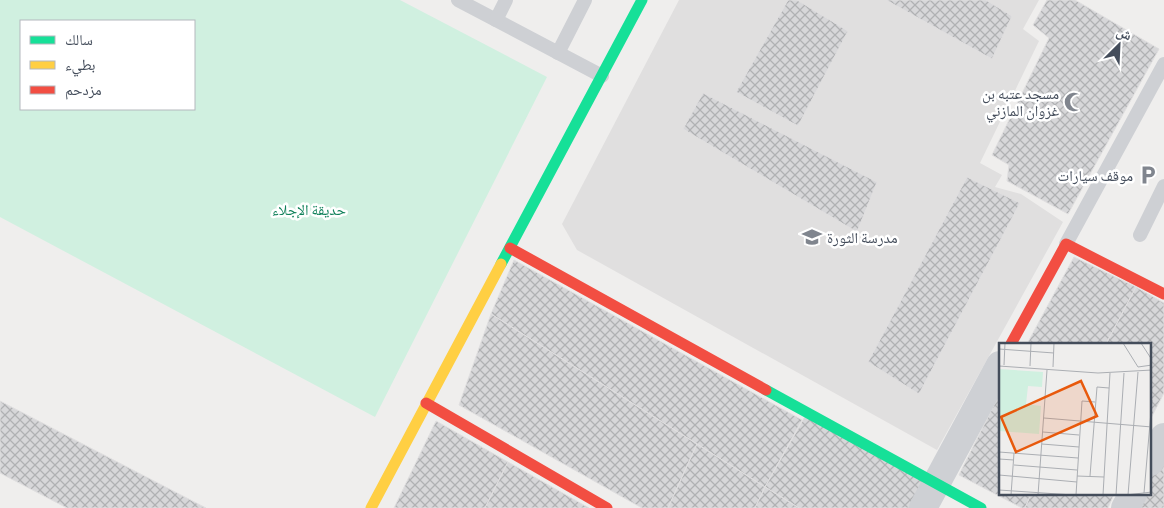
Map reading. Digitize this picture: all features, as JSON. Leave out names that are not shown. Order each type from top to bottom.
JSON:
[{"type":"street","points":[[371,508],[642,0]]},
{"type":"street","points":[[1012,343],[1066,244],[1164,294]]},
{"type":"street","points":[[510,248],[981,508]]},
{"type":"street","points":[[923,508],[999,367]]},
{"type":"street","points":[[426,404],[607,508]]},
{"type":"street","points":[[1152,458],[1164,437]]},
{"type":"street","points":[[1125,508],[1132,496]]},
{"type":"lane","points":[[458,0],[602,76]]},
{"type":"lane","points":[[496,20],[506,0]]},
{"type":"lane","points":[[558,53],[585,0]]},
{"type":"lane","points":[[1066,244],[1164,64]]},
{"type":"lane","points":[[1140,235],[1164,186]]},
{"type":"shaded area","name":"مدرسة الثورة","points":[[679,0],[1039,0],[1023,29],[1039,41],[980,163],[1002,175],[995,187],[1021,194],[1063,222],[937,450],[577,250],[562,224]]},
{"type":"green space","name":"حديقة الإجلاء","points":[[0,0],[400,0],[547,77],[375,417],[0,217]]},
{"type":"building","points":[[788,0],[797,0],[848,31],[798,126],[736,92]]},
{"type":"building","points":[[886,0],[986,0],[1012,16],[992,59]]},
{"type":"building","name":"مسجد عتبه بن غزوان المازني","points":[[1047,0],[1075,0],[1159,49],[1068,214],[1007,181],[1009,165],[992,155],[1049,38],[1033,25]]},
{"type":"building","points":[[703,93],[877,182],[857,232],[683,129]]},
{"type":"building","points":[[967,177],[1020,203],[919,394],[868,362]]},
{"type":"building","points":[[1074,257],[1136,287],[1107,343],[1028,343]]},
{"type":"building","points":[[514,260],[802,420],[765,487],[491,314]]},
{"type":"building","points":[[1136,287],[1164,303],[1164,393],[1152,416],[1152,343],[1107,343]]},
{"type":"building","points":[[491,314],[697,444],[668,508],[642,508],[459,405]]},
{"type":"building","points":[[999,395],[999,496],[959,475]]},
{"type":"building","points":[[0,401],[206,508],[67,508],[0,473]]},
{"type":"building","points":[[807,413],[929,480],[911,508],[799,508],[765,487]]},
{"type":"building","points":[[436,421],[508,462],[485,508],[394,508]]},
{"type":"building","points":[[697,444],[765,487],[755,508],[668,508]]},
{"type":"building","points":[[1164,447],[1164,508],[1131,508],[1137,496],[1152,496],[1152,468]]},
{"type":"building","points":[[508,462],[589,508],[485,508]]},
{"type":"building","points":[[765,487],[799,508],[755,508]]},
{"type":"building","points":[[999,496],[1030,496],[1025,508]]},
{"type":"building","points":[[1030,496],[1113,496],[1108,508],[1025,508]]},
{"type":"traffic: fast","points":[[501,264],[642,0]]},
{"type":"traffic: fast","points":[[766,390],[981,508]]},
{"type":"traffic: slow","points":[[371,508],[501,264]]},
{"type":"traffic: jam","points":[[1012,343],[1066,244],[1164,294]]},
{"type":"traffic: jam","points":[[510,248],[766,390]]},
{"type":"traffic: jam","points":[[426,403],[607,508]]},
{"type":"place","name":"مسجد عتبه بن غزوان المازني","points":[[1074,102]]},
{"type":"place","name":"موقف سيارات","points":[[1148,175]]},
{"type":"place","name":"مدرسة الثورة","points":[[812,237]]}]
